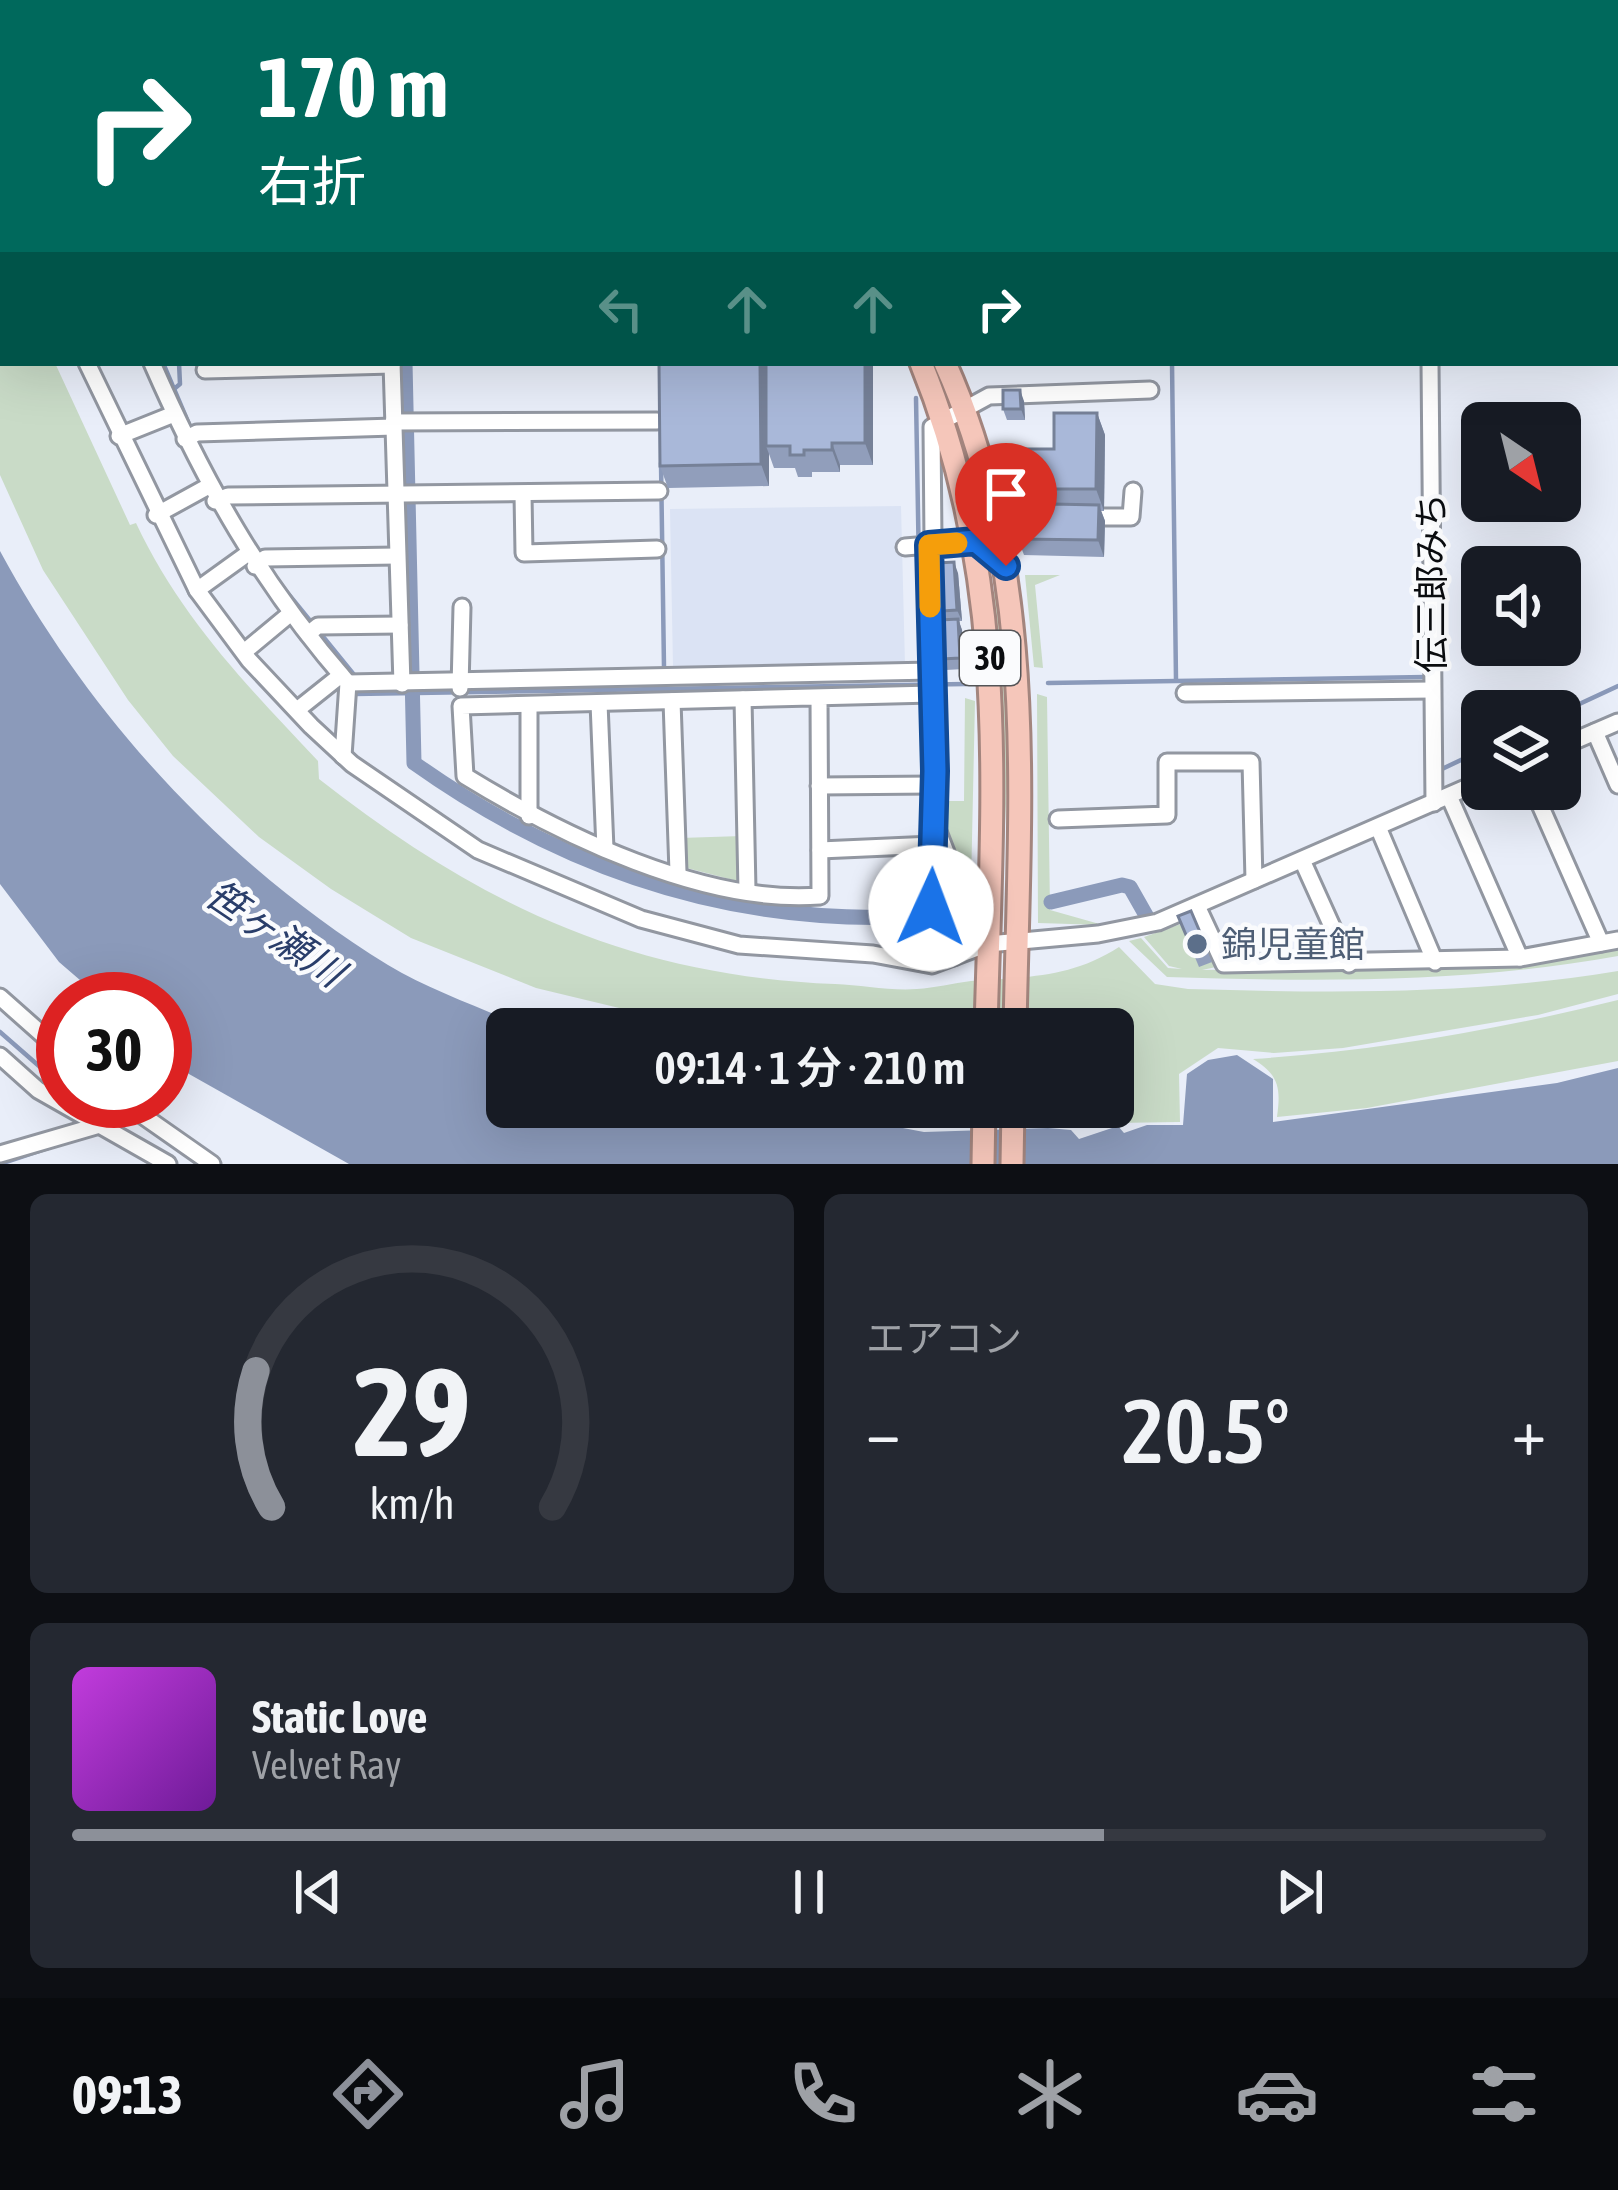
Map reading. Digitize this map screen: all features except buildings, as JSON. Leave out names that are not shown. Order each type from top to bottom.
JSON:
[{"type":"highway","name":"30","points":[[923,366],[955,408]]},
{"type":"highway","name":"30","points":[[948,366],[982,527],[992,688],[987,1008]]},
{"type":"highway","name":"30","points":[[982,527],[1006,566],[1017,648],[1016,1008]]},
{"type":"highway","points":[[983,1164],[984,1128]]},
{"type":"highway","points":[[1012,1164],[1013,1128]]},
{"type":"street","points":[[88,366],[156,515],[197,590],[297,710],[343,756],[481,852],[641,919],[739,945],[873,954],[926,966],[954,957],[1017,950],[1158,922],[1461,791]]},
{"type":"street","points":[[153,366],[174,414],[191,436],[218,496],[257,560],[291,613],[313,630],[345,679],[343,756]]},
{"type":"street","points":[[205,370],[330,366]]},
{"type":"street","points":[[392,366],[404,494],[398,556],[400,625],[409,683]]},
{"type":"street","name":"伝三郎みち","points":[[1430,366],[1432,690],[1441,799]]},
{"type":"street","points":[[924,948],[930,916],[933,785],[917,546],[932,427],[955,408],[989,396],[1150,390]]},
{"type":"street","points":[[119,436],[174,414]]},
{"type":"street","points":[[191,436],[400,423],[657,422]]},
{"type":"street","points":[[156,515],[218,496],[659,491]]},
{"type":"street","points":[[917,546],[982,527],[1131,517],[1133,491]]},
{"type":"street","points":[[523,494],[524,553],[657,550]]},
{"type":"street","points":[[197,590],[257,560],[398,556]]},
{"type":"street","points":[[461,607],[465,776],[530,815],[605,848],[747,890],[820,896],[819,697]]},
{"type":"street","points":[[244,652],[291,613]]},
{"type":"street","points":[[313,630],[400,625]]},
{"type":"street","points":[[297,710],[345,679],[409,683],[529,704],[819,697],[928,679]]},
{"type":"street","points":[[461,693],[928,679]]},
{"type":"street","points":[[1185,693],[1432,690]]},
{"type":"street","points":[[743,699],[747,890]]},
{"type":"street","points":[[672,701],[677,872]]},
{"type":"street","points":[[599,703],[605,848]]},
{"type":"street","points":[[529,704],[530,815]]},
{"type":"street","points":[[1581,738],[1618,722]]},
{"type":"street","points":[[1595,732],[1618,785]]},
{"type":"street","points":[[1058,819],[1168,815],[1166,762],[1251,762],[1254,880]]},
{"type":"street","points":[[819,786],[933,785]]},
{"type":"street","points":[[1441,799],[1520,958]]},
{"type":"street","points":[[1197,906],[1224,964],[1520,958],[1610,942],[1544,810]]},
{"type":"street","points":[[933,821],[950,860],[954,957]]},
{"type":"street","points":[[1378,827],[1435,962]]},
{"type":"street","points":[[820,850],[933,845]]},
{"type":"street","points":[[1303,860],[1349,964]]},
{"type":"street","points":[[0,998],[36,1029]]},
{"type":"street","points":[[0,1056],[36,1088]]},
{"type":"street","points":[[0,1154],[89,1128]]},
{"type":"street","points":[[110,1128],[168,1164]]},
{"type":"street","points":[[160,1128],[212,1164]]},
{"type":"shaded area","points":[[901,506],[905,665],[673,667],[670,509]]},
{"type":"green space","points":[[0,366],[56,366],[130,525],[136,523],[194,620],[318,761],[319,779],[438,863],[498,897],[624,949],[760,978],[886,989],[1029,977],[1083,965],[1119,947],[1155,984],[1188,989],[1457,988],[1618,971],[1618,994],[1538,1015],[1343,1048],[1274,1053],[1218,1048],[1179,1074],[1180,1122],[1134,1123],[1134,1008],[619,1008],[536,988],[411,938],[259,837],[173,756],[128,700],[43,570],[0,475]]},
{"type":"green space","points":[[1025,575],[1060,575],[1035,585],[1043,668],[1034,667]]},
{"type":"green space","points":[[997,589],[1008,705],[1001,900],[995,899],[1002,733],[993,593]]},
{"type":"green space","points":[[1037,694],[1047,697],[1050,910],[1103,925],[1038,923]]},
{"type":"green space","points":[[965,698],[975,701],[970,931],[959,861],[938,806],[938,801],[964,801]]},
{"type":"green space","points":[[742,836],[742,877],[737,881],[683,867],[680,838]]},
{"type":"green space","points":[[1195,919],[1216,960],[1216,967],[1202,970],[1493,966],[1618,947],[1618,956],[1506,971],[1393,978],[1167,977],[1129,941],[1141,938],[1168,968],[1182,969],[1169,966],[1144,937]]},
{"type":"green space","points":[[1618,1000],[1618,1061],[1367,1108],[1277,1117],[1276,1083],[1253,1059],[1437,1038]]},
{"type":"water","name":"笹ヶ瀬川","points":[[0,551],[76,672],[167,783],[218,834],[328,925],[388,965],[486,1011],[486,1128],[903,1128],[924,1132],[1048,1128],[1071,1130],[1079,1139],[1112,1128],[1124,1133],[1147,1125],[1183,1125],[1187,1074],[1208,1060],[1237,1055],[1273,1079],[1273,1122],[1557,1083],[1618,1068],[1618,1164],[349,1164],[192,1076],[192,972],[71,972],[0,884]]},
{"type":"waterway","points":[[164,366],[191,429]]},
{"type":"waterway","points":[[174,389],[180,384],[179,366]]},
{"type":"waterway","points":[[405,366],[414,763],[534,836],[662,886],[728,903],[796,913],[937,915]]},
{"type":"waterway","points":[[1172,366],[1176,680]]},
{"type":"waterway","points":[[916,398],[921,684]]},
{"type":"waterway","points":[[661,463],[664,667]]},
{"type":"waterway","points":[[277,580],[355,676]]},
{"type":"waterway","points":[[1048,683],[1426,677]]},
{"type":"waterway","points":[[354,694],[966,684]]},
{"type":"waterway","points":[[1581,703],[1618,686]]},
{"type":"waterway","points":[[1441,748],[1442,769],[1461,760]]},
{"type":"waterway","points":[[1051,902],[1122,885],[1130,887],[1147,917]]},
{"type":"waterway","points":[[0,1032],[36,1063]]},
{"type":"waterway","points":[[0,1164],[96,1132]]},
{"type":"slow traffic","points":[[930,607],[929,545],[957,543]]},
{"type":"place","name":"錦児童館","points":[[1197,944]]},
{"type":"route","points":[[931,908],[935,771],[929,545],[976,541],[1006,566]]}]
